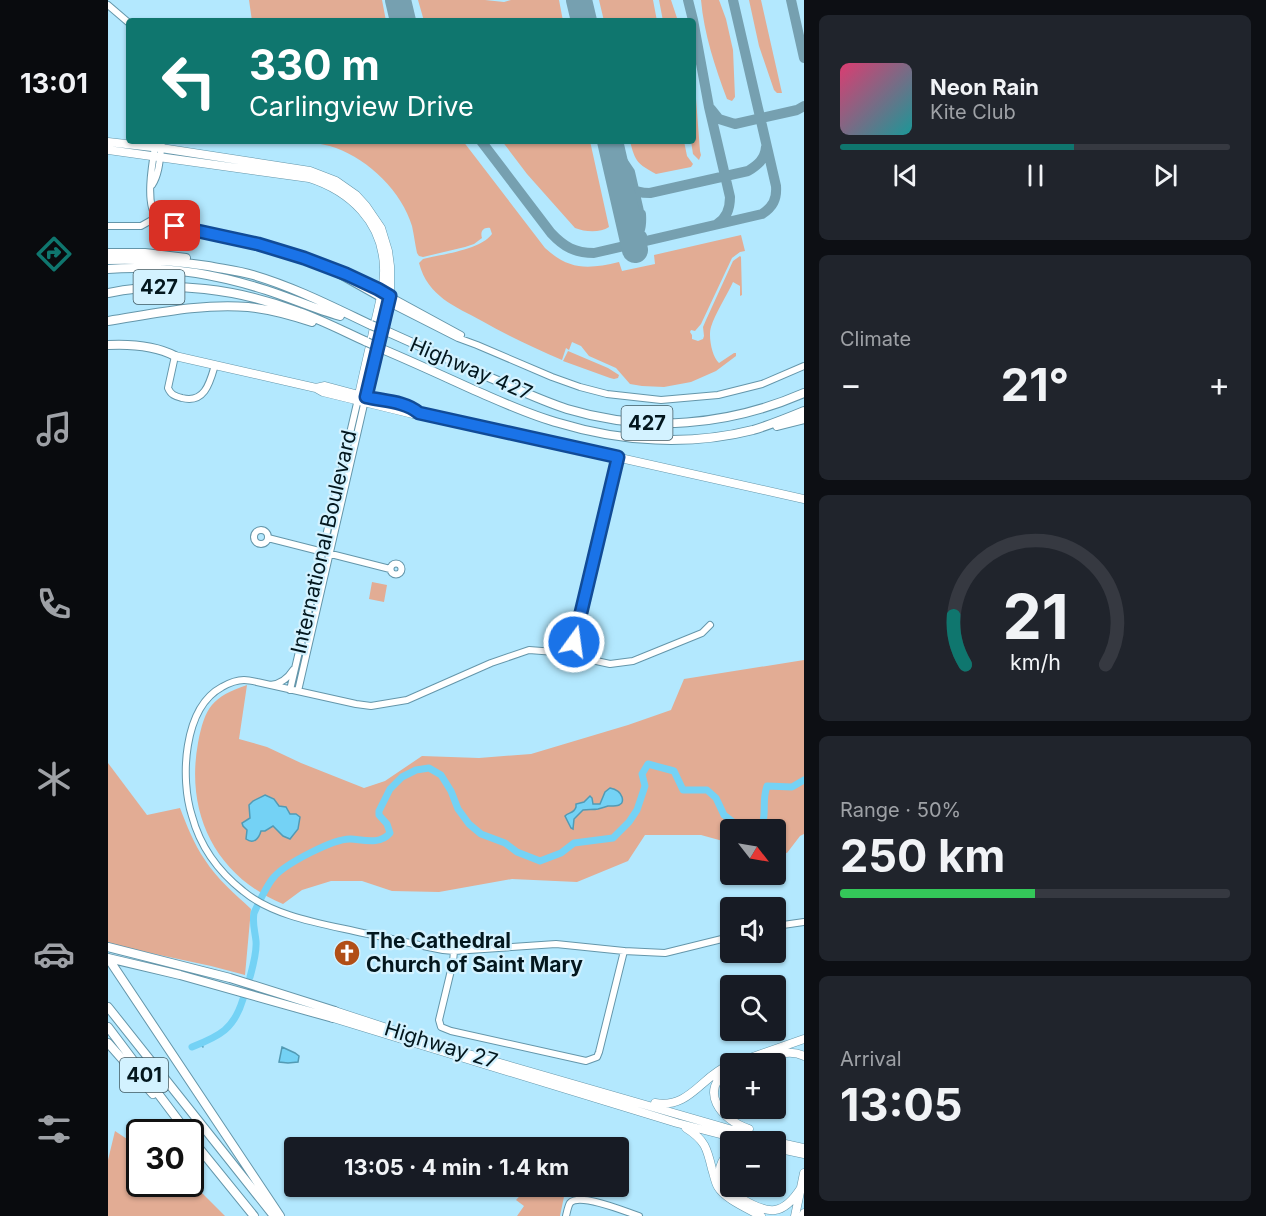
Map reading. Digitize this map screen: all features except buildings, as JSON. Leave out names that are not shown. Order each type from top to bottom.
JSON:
[{"type":"highway","points":[[108,253],[145,253],[194,259],[250,274]]},
{"type":"highway","name":"Highway 427","points":[[108,260],[171,261],[250,274],[281,285],[549,402],[609,418],[661,423],[707,420],[762,409],[804,393]]},
{"type":"highway","points":[[108,269],[168,270],[222,278],[369,324]]},
{"type":"highway","name":"Highway 427","points":[[108,293],[134,289],[182,287],[227,292],[267,301],[296,310],[528,413],[560,424],[595,432],[663,440],[711,437],[753,429],[804,411]]},
{"type":"highway","points":[[108,321],[202,307],[238,306],[278,312],[353,335]]},
{"type":"highway","points":[[108,345],[143,347],[175,356]]},
{"type":"highway","points":[[108,350],[175,356]]},
{"type":"highway","points":[[753,429],[789,424],[804,419]]},
{"type":"highway","name":"Highway 27","points":[[108,948],[230,978],[334,1015]]},
{"type":"highway","points":[[108,958],[280,1216]]},
{"type":"highway","name":"Highway 27","points":[[108,958],[334,1015]]},
{"type":"highway","name":"401","points":[[108,1007],[274,1216]]},
{"type":"highway","name":"401","points":[[108,1028],[176,1119]]},
{"type":"highway","points":[[108,1043],[175,1119]]},
{"type":"highway","points":[[204,1154],[254,1216]]},
{"type":"main road","points":[[108,142],[134,146],[158,144],[310,171],[336,181],[356,195],[381,228],[390,266],[362,399]]},
{"type":"main road","points":[[134,146],[138,144]]},
{"type":"main road","points":[[108,150],[294,175],[323,182],[339,190],[362,210],[378,240],[384,266],[385,297]]},
{"type":"main road","points":[[175,356],[316,388],[325,386],[362,399],[414,408],[419,413],[804,499]]},
{"type":"main road","name":"Highway 27","points":[[334,1015],[731,1131]]},
{"type":"main road","name":"Highway 27","points":[[334,1015],[677,1123],[720,1134]]},
{"type":"main road","points":[[764,1053],[804,1039]]},
{"type":"main road","points":[[786,1053],[804,1056]]},
{"type":"main road","points":[[636,1102],[663,1105],[676,1102],[688,1096],[720,1070]]},
{"type":"main road","points":[[720,1076],[714,1090],[715,1101],[720,1110]]},
{"type":"main road","points":[[729,1119],[738,1126],[754,1131]]},
{"type":"main road","points":[[677,1123],[695,1134],[705,1144],[715,1181],[723,1193],[761,1216]]},
{"type":"main road","name":"Highway 27","points":[[786,1146],[804,1148]]},
{"type":"main road","name":"Highway 27","points":[[786,1148],[804,1154]]},
{"type":"main road","points":[[795,1216],[804,1173]]},
{"type":"main road","points":[[739,1197],[756,1207],[769,1211],[789,1204],[801,1188]]},
{"type":"street","points":[[108,5],[126,20]]},
{"type":"street","points":[[158,144],[151,200],[157,218],[163,222],[258,244],[320,264],[477,345],[580,387],[607,394],[661,400],[718,395],[762,384],[804,366]]},
{"type":"street","points":[[108,226],[141,226],[157,218]]},
{"type":"street","points":[[175,356],[168,388],[172,395],[187,399],[204,393],[215,365]]},
{"type":"street","name":"International Boulevard","points":[[290,690],[326,552],[362,399]]},
{"type":"street","points":[[571,656],[618,457]]},
{"type":"street","points":[[268,538],[390,568]]},
{"type":"street","name":"International Boulevard","points":[[298,692],[326,552]]},
{"type":"street","points":[[266,684],[356,704],[370,706],[387,704],[407,700],[491,663],[529,650],[555,652],[600,663],[633,662],[702,633],[710,625]]},
{"type":"street","points":[[295,667],[287,678],[273,685],[238,680],[214,691],[195,716],[186,764],[186,791],[192,817],[202,840],[223,873],[252,898],[271,908],[339,928],[454,951],[556,944],[665,953],[720,939]]},
{"type":"street","points":[[786,925],[804,922]]},
{"type":"street","points":[[454,951],[439,1020],[441,1027],[586,1061],[597,1057],[599,1052],[624,951]]},
{"type":"street","points":[[566,1216],[569,1203],[580,1199],[590,1200],[639,1216]]},
{"type":"shaded area","points":[[249,0],[382,0],[385,18],[252,18]]},
{"type":"shaded area","points":[[418,0],[504,2],[559,0],[562,18],[423,18]]},
{"type":"shaded area","points":[[599,0],[653,0],[656,18],[603,18]]},
{"type":"shaded area","points":[[659,0],[671,0],[677,18],[662,18]]},
{"type":"shaded area","points":[[701,0],[719,0],[726,19],[733,50],[735,97],[732,101],[727,99],[714,63],[707,38]]},
{"type":"shaded area","points":[[749,0],[761,0],[782,93],[774,90],[759,46]]},
{"type":"shaded area","points":[[696,99],[701,155],[699,160],[693,154],[691,144],[696,144]]},
{"type":"shaded area","points":[[321,144],[465,144],[545,248],[563,261],[580,266],[589,267],[619,262],[622,271],[655,264],[654,255],[741,235],[745,251],[732,258],[701,324],[695,331],[690,332],[692,339],[698,341],[703,339],[703,327],[706,320],[733,261],[740,256],[742,295],[740,296],[740,286],[733,282],[713,322],[710,336],[711,346],[719,363],[734,353],[736,356],[716,371],[691,382],[664,387],[642,386],[630,384],[616,368],[589,356],[581,346],[572,342],[569,350],[566,348],[562,360],[511,337],[444,299],[429,284],[419,263],[423,259],[460,251],[479,244],[492,234],[490,228],[483,230],[482,238],[474,244],[423,257],[419,256],[412,226],[401,201],[372,169],[348,153]]},
{"type":"shaded area","points":[[504,144],[591,144],[609,227],[592,231],[575,228],[527,174]]},
{"type":"shaded area","points":[[631,144],[685,144],[687,156],[693,164],[691,167],[656,174],[638,162]]},
{"type":"shaded area","points":[[568,351],[608,368],[619,375],[618,378],[610,378],[563,361]]},
{"type":"shaded area","points":[[372,582],[387,585],[384,602],[369,599]]},
{"type":"shaded area","points":[[804,660],[804,834],[787,853],[786,819],[720,819],[720,840],[701,835],[645,835],[628,861],[577,882],[512,879],[439,892],[392,891],[362,881],[331,881],[302,890],[283,904],[260,892],[240,877],[223,859],[211,840],[202,818],[196,794],[195,769],[204,720],[207,712],[218,699],[247,685],[239,739],[267,747],[364,788],[385,781],[422,756],[479,758],[531,754],[628,725],[671,710],[684,679]]},
{"type":"shaded area","points":[[108,763],[147,815],[180,808],[194,841],[210,867],[251,909],[245,975],[108,944]]},
{"type":"shaded area","points":[[115,1131],[126,1138],[126,1197],[204,1197],[204,1195],[225,1216],[108,1216],[108,1160]]},
{"type":"shaded area","points":[[519,1197],[564,1197],[560,1216],[517,1216],[524,1206],[516,1200]]},
{"type":"water","points":[[610,788],[621,795],[622,803],[616,806],[583,810],[574,819],[573,829],[571,828],[565,816],[574,811],[576,804],[584,802],[590,796],[593,804],[600,804],[605,792]]},
{"type":"water","points":[[265,795],[274,799],[279,806],[286,807],[290,814],[300,817],[298,829],[290,839],[283,836],[273,826],[261,831],[254,841],[246,839],[247,830],[242,823],[250,818],[249,805]]},
{"type":"water","points":[[282,1047],[299,1056],[298,1062],[279,1062]]},
{"type":"waterway","points":[[250,977],[256,950],[254,913],[272,880],[299,859],[322,847],[343,840],[366,841],[386,837],[390,833],[379,811],[390,789],[402,777],[416,770],[429,768],[441,775],[458,809],[469,824],[481,834],[505,843],[517,852],[540,861],[561,853],[574,843],[613,838],[637,810],[645,786],[642,774],[648,764],[674,771],[683,790],[707,790],[716,798],[724,815],[737,825],[751,829],[763,822],[767,786],[792,787],[804,780]]},
{"type":"waterway","points":[[192,1047],[225,1030],[235,1018],[243,999]]},
{"type":"taxiway","points":[[400,0],[405,18]]},
{"type":"taxiway","points":[[688,0],[692,18]]},
{"type":"taxiway","points":[[483,144],[551,233],[565,245],[581,252],[594,253],[762,214],[774,202],[776,186],[733,0]]},
{"type":"taxiway","points":[[791,0],[804,58]]},
{"type":"taxiway","points":[[696,36],[709,107],[730,197],[727,212],[717,224]]},
{"type":"taxiway","points":[[711,109],[719,119],[735,124],[797,110],[804,106]]},
{"type":"taxiway","points":[[611,144],[630,172],[641,220]]},
{"type":"taxiway","points":[[617,170],[629,188],[638,192],[650,193],[748,171],[760,161],[766,147]]},
{"type":"taxiway","points":[[628,244],[639,231],[641,214]]},
{"type":"taxiway","points":[[629,225],[642,236]]},
{"type":"runway","points":[[398,0],[402,18]]},
{"type":"runway","points":[[579,0],[583,18]]},
{"type":"runway","points":[[611,144],[635,250]]},
{"type":"place","name":"The Cathedral Church of Saint Mary","points":[[347,953]]},
{"type":"route","points":[[175,226],[258,244],[304,258],[346,274],[390,296],[366,397],[414,408],[419,413],[618,457],[574,642]]}]
